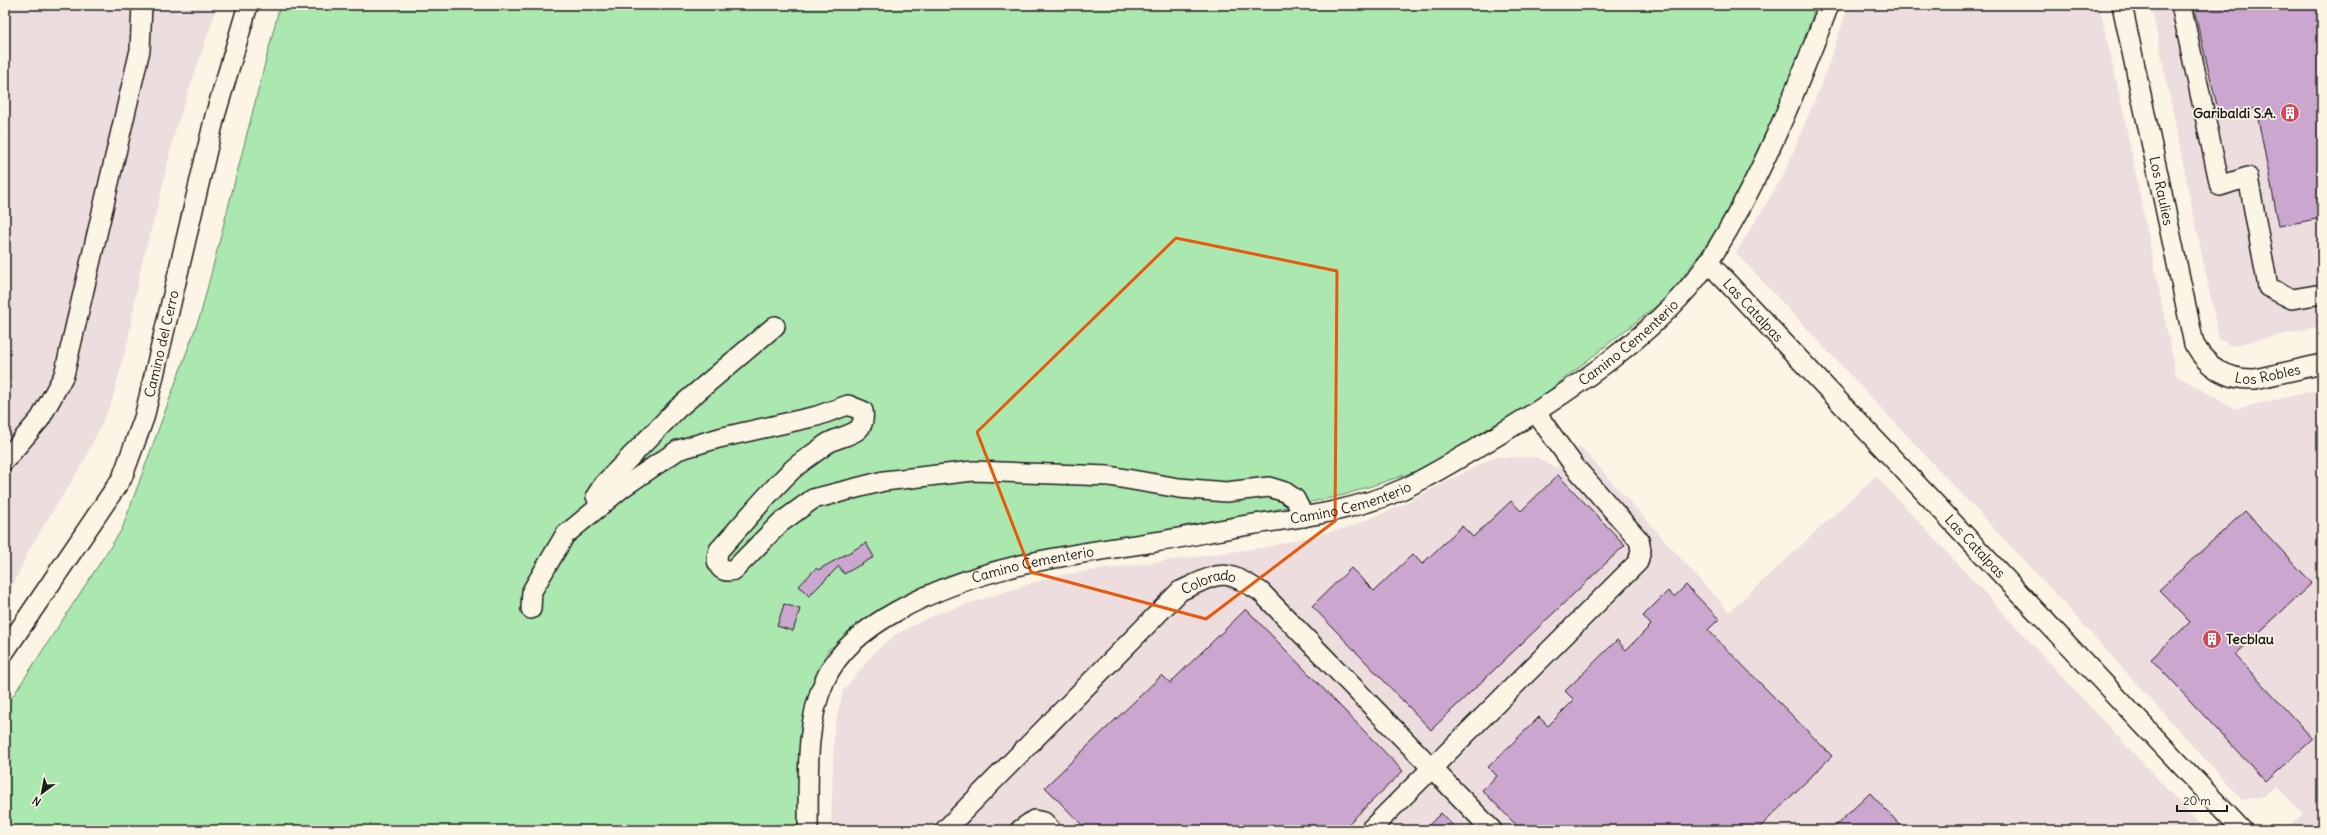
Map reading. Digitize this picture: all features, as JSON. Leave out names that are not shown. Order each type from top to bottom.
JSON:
[{"type":"street","points":[[5,460],[40,419],[64,375],[140,50],[142,5]]},
{"type":"street","name":"Camino del Cerro","points":[[5,651],[122,478],[144,418],[215,116],[248,5]]},
{"type":"street","name":"Camino Cementerio","points":[[808,830],[812,727],[820,692],[830,671],[842,653],[869,629],[887,617],[938,591],[1017,564],[1083,551],[1157,542],[1304,517],[1343,508],[1399,491],[1428,476],[1536,413],[1601,365],[1672,305],[1708,262],[1753,183],[1813,47],[1829,5]]},
{"type":"street","name":"Los Raulies","points":[[2122,5],[2190,333],[2199,353],[2215,369]]},
{"type":"street","points":[[2181,5],[2220,186],[2248,177],[2268,287],[2292,299],[2322,294]]},
{"type":"street","name":"Las Catalpas","points":[[1708,262],[2242,830]]},
{"type":"street","points":[[600,506],[596,496],[609,479],[677,409],[774,326]]},
{"type":"street","name":"Los Robles","points":[[2215,369],[2234,378],[2255,379],[2322,364]]},
{"type":"street","points":[[531,609],[532,591],[565,535],[622,488],[678,450],[719,438],[818,416],[848,405],[863,411],[864,420],[861,428],[855,433],[831,441],[791,470],[719,550],[716,557],[718,565],[722,570],[729,572],[734,570],[780,523],[813,499],[884,481],[973,471],[1109,476],[1179,488],[1226,492],[1268,487],[1285,492],[1294,499],[1304,517]]},
{"type":"street","points":[[1370,830],[1434,768],[1638,562],[1641,550],[1639,540],[1575,467],[1536,413]]},
{"type":"street","name":"Colorado","points":[[945,830],[1180,591],[1216,574],[1237,577],[1261,592],[1434,768],[1492,830]]},
{"type":"street","points":[[1020,830],[1034,820],[1044,822],[1051,830]]},
{"type":"highlighted area","points":[[1176,238],[1337,271],[1335,521],[1206,619],[1031,572],[977,432]]},
{"type":"shaded area","points":[[5,5],[218,5],[175,131],[158,206],[141,266],[128,340],[111,404],[83,463],[30,548],[5,603]]},
{"type":"shaded area","points":[[1849,5],[2099,5],[2123,110],[2176,375],[2235,409],[2322,389],[2322,830],[2285,830],[2303,814],[2277,786],[2263,796],[2242,800],[2057,596],[1736,253],[1783,176],[1821,85]]},
{"type":"shaded area","points":[[2151,5],[2322,5],[2322,326],[2231,346],[2219,339]]},
{"type":"shaded area","points":[[1580,446],[1729,612],[1876,476],[2205,830],[831,830],[834,729],[843,691],[874,653],[895,635],[936,614],[1054,576],[1267,547],[1346,528],[1396,508],[1494,457],[1535,457],[1556,468]]},
{"type":"green space","points":[[280,5],[1816,5],[1784,99],[1727,217],[1669,296],[1536,401],[1426,468],[1344,495],[1222,521],[1025,553],[923,587],[828,650],[808,700],[799,750],[798,830],[5,830],[5,708],[122,529],[201,313]]},
{"type":"building","name":"Garibaldi S.A.","points":[[2193,5],[2322,5],[2322,218],[2279,226],[2256,108],[2220,118]]},
{"type":"building","points":[[1558,475],[1625,545],[1431,730],[1312,606],[1351,568],[1374,591],[1413,554],[1422,564],[1462,526],[1473,537],[1511,501],[1521,511]]},
{"type":"building","name":"Tecblau","points":[[2245,511],[2312,583],[2235,655],[2313,739],[2266,782],[2151,659],[2190,622],[2159,590]]},
{"type":"building","points":[[866,543],[874,557],[844,574],[839,566],[809,596],[799,586],[816,568],[818,570]]},
{"type":"building","points":[[1686,585],[1719,619],[1708,630],[1832,756],[1757,830],[1521,830],[1482,790],[1497,776],[1488,767],[1539,717],[1548,726],[1574,700],[1565,691],[1617,640],[1626,650],[1651,625],[1643,616],[1668,591],[1674,597]]},
{"type":"building","points":[[784,604],[800,609],[793,631],[777,626]]},
{"type":"building","points":[[1246,609],[1403,771],[1342,830],[1087,830],[1045,787],[1162,675],[1170,683]]},
{"type":"building","points":[[1870,793],[1905,830],[1831,830]]},
{"type":"building","points":[[1441,813],[1457,830],[1424,830]]},
{"type":"place","name":"Garibaldi S.A.","points":[[2290,113]]},
{"type":"place","name":"Tecblau","points":[[2212,639]]}]
